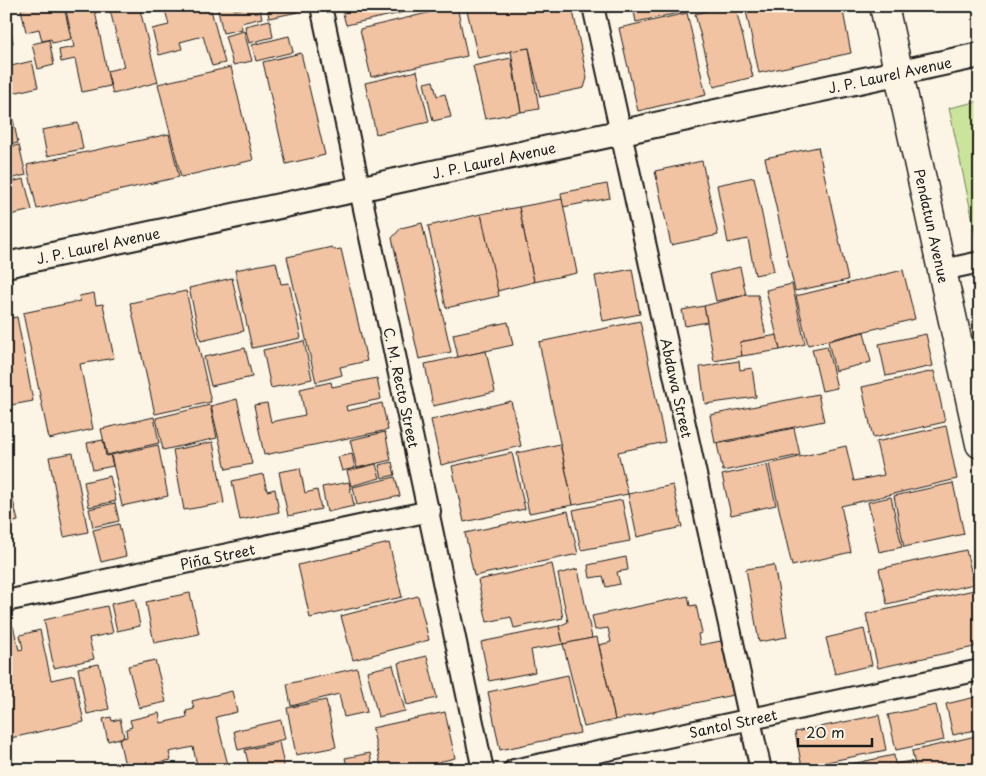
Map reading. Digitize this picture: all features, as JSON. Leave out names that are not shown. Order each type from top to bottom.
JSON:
[{"type":"main road","name":"Pendatun Avenue","points":[[884,6],[980,444]]},
{"type":"street","name":"C. M. Recto Street","points":[[321,6],[484,770]]},
{"type":"street","name":"Abdawa Street","points":[[593,6],[761,770]]},
{"type":"street","name":"J. P. Laurel Avenue","points":[[6,265],[980,55]]},
{"type":"street","points":[[943,270],[980,262]]},
{"type":"street","name":"Piña Street","points":[[6,601],[430,511]]},
{"type":"street","name":"Santol Street","points":[[514,770],[980,670]]},
{"type":"green space","points":[[980,101],[980,254],[949,108]]},
{"type":"building","points":[[33,6],[64,6],[71,39],[52,43],[51,39],[42,41],[39,29],[26,32],[21,9]]},
{"type":"building","points":[[65,6],[94,6],[110,86],[82,92],[75,59],[61,62],[59,50],[74,47]]},
{"type":"building","points":[[125,6],[139,6],[158,82],[113,94],[107,71],[124,67],[110,10]]},
{"type":"building","points":[[164,6],[210,6],[225,63],[212,66],[203,36],[180,42],[182,49],[159,55],[152,29],[169,25]]},
{"type":"building","points":[[217,6],[234,6],[234,10],[259,6],[262,18],[241,23],[242,29],[223,33]]},
{"type":"building","points":[[267,6],[296,6],[298,12],[269,18]]},
{"type":"building","points":[[341,6],[419,6],[419,9],[346,25]]},
{"type":"building","points":[[457,6],[467,56],[371,77],[360,29]]},
{"type":"building","points":[[466,6],[572,6],[587,78],[584,88],[540,97],[529,48],[478,58]]},
{"type":"building","points":[[633,6],[711,6],[636,22]]},
{"type":"building","points":[[726,6],[735,6],[753,77],[714,87],[695,14]]},
{"type":"building","points":[[745,6],[842,6],[851,53],[759,73]]},
{"type":"building","points":[[687,13],[706,95],[638,111],[619,28]]},
{"type":"building","points":[[270,20],[273,37],[249,43],[245,26]]},
{"type":"building","points":[[10,28],[13,43],[6,44],[6,29]]},
{"type":"building","points":[[244,31],[252,61],[233,65],[225,36]]},
{"type":"building","points":[[289,36],[293,52],[256,61],[252,45]]},
{"type":"building","points":[[49,40],[54,65],[38,69],[32,44]]},
{"type":"building","points":[[529,48],[539,109],[521,112],[511,51]]},
{"type":"building","points":[[301,53],[325,155],[286,164],[263,62]]},
{"type":"building","points":[[511,58],[521,112],[485,119],[473,66]]},
{"type":"building","points":[[32,61],[38,87],[13,93],[7,67]]},
{"type":"building","points":[[231,67],[253,160],[181,177],[158,84]]},
{"type":"building","points":[[417,71],[429,122],[376,134],[365,83]]},
{"type":"building","points":[[433,81],[437,96],[445,94],[451,117],[433,121],[424,83]]},
{"type":"building","points":[[12,115],[18,143],[6,145],[6,117]]},
{"type":"building","points":[[78,123],[83,149],[47,156],[42,130]]},
{"type":"building","points":[[169,134],[179,177],[37,209],[27,165]]},
{"type":"building","points":[[19,145],[26,175],[6,180],[6,148]]},
{"type":"building","points":[[818,147],[848,280],[795,291],[765,158]]},
{"type":"building","points":[[702,161],[718,235],[671,245],[655,171]]},
{"type":"building","points":[[754,177],[774,271],[755,275],[748,239],[728,243],[717,185]]},
{"type":"building","points":[[24,179],[32,210],[6,216],[6,183]]},
{"type":"building","points":[[607,184],[610,198],[563,207],[561,193]]},
{"type":"building","points":[[562,199],[577,273],[534,282],[519,207]]},
{"type":"building","points":[[519,207],[534,282],[497,291],[481,214]]},
{"type":"building","points":[[481,214],[499,296],[446,308],[428,226]]},
{"type":"building","points":[[422,223],[451,352],[419,359],[392,238],[401,228]]},
{"type":"building","points":[[332,247],[334,250],[341,249],[367,361],[340,367],[342,375],[316,382],[287,257]]},
{"type":"building","points":[[276,262],[281,284],[289,283],[301,338],[252,348],[235,270]]},
{"type":"building","points":[[740,267],[746,295],[716,301],[710,274]]},
{"type":"building","points":[[632,269],[640,314],[603,321],[595,276]]},
{"type":"building","points":[[903,270],[915,319],[808,345],[796,296]]},
{"type":"building","points":[[232,278],[244,331],[201,341],[189,288]]},
{"type":"building","points":[[792,284],[805,344],[780,350],[766,290]]},
{"type":"building","points":[[186,291],[211,402],[155,414],[130,303]]},
{"type":"building","points":[[94,293],[96,305],[103,304],[114,358],[80,364],[93,429],[49,439],[23,313],[80,301],[79,296]]},
{"type":"building","points":[[746,295],[758,295],[766,337],[740,342],[742,356],[714,361],[704,306]]},
{"type":"building","points":[[704,306],[707,322],[685,326],[682,310]]},
{"type":"building","points":[[17,317],[33,401],[6,406],[6,319]]},
{"type":"building","points":[[640,321],[665,442],[618,452],[628,494],[573,505],[539,342]]},
{"type":"building","points":[[508,322],[513,345],[458,357],[453,334]]},
{"type":"building","points":[[864,332],[871,362],[835,371],[828,341]]},
{"type":"building","points":[[926,334],[933,366],[886,376],[879,344]]},
{"type":"building","points":[[777,335],[780,350],[742,356],[740,342]]},
{"type":"building","points":[[304,341],[312,379],[271,388],[263,350]]},
{"type":"building","points":[[827,346],[837,388],[822,391],[812,349]]},
{"type":"building","points":[[245,348],[252,377],[211,386],[204,357]]},
{"type":"building","points":[[486,351],[495,392],[433,406],[425,364]]},
{"type":"building","points":[[739,361],[740,370],[752,368],[756,397],[705,404],[700,367]]},
{"type":"building","points":[[934,371],[945,422],[873,438],[862,387]]},
{"type":"building","points":[[377,378],[381,399],[346,406],[347,411],[382,403],[388,430],[264,455],[254,405],[267,403],[271,422],[305,415],[300,389],[331,382],[332,387]]},
{"type":"building","points":[[818,394],[824,421],[715,443],[710,415]]},
{"type":"building","points":[[237,399],[252,464],[226,469],[211,406]]},
{"type":"building","points":[[511,401],[521,446],[441,465],[431,420]]},
{"type":"building","points":[[210,405],[217,438],[163,450],[156,418]]},
{"type":"building","points":[[154,417],[159,443],[107,455],[101,429]]},
{"type":"building","points":[[946,426],[957,479],[841,506],[851,552],[792,566],[769,464],[846,446],[854,481],[884,475],[876,442]]},
{"type":"building","points":[[794,428],[800,455],[723,471],[717,444]]},
{"type":"building","points":[[385,432],[391,460],[357,468],[350,440]]},
{"type":"building","points":[[103,440],[106,456],[110,455],[113,466],[93,470],[87,443]]},
{"type":"building","points":[[213,442],[224,503],[184,510],[173,450]]},
{"type":"building","points":[[560,444],[573,505],[529,513],[517,453]]},
{"type":"building","points":[[158,445],[168,496],[122,506],[111,455]]},
{"type":"building","points":[[73,453],[88,532],[64,537],[49,457]]},
{"type":"building","points":[[512,453],[525,509],[464,522],[452,466]]},
{"type":"building","points":[[352,454],[355,468],[342,471],[338,457]]},
{"type":"building","points":[[392,462],[395,475],[382,478],[379,465]]},
{"type":"building","points":[[376,464],[380,478],[351,486],[347,471]]},
{"type":"building","points":[[767,465],[776,505],[731,515],[722,475]]},
{"type":"building","points":[[300,468],[305,493],[317,490],[321,509],[288,516],[279,472]]},
{"type":"building","points":[[6,472],[18,521],[6,524]]},
{"type":"building","points":[[263,474],[267,491],[275,489],[279,512],[240,520],[232,481]]},
{"type":"building","points":[[110,476],[116,501],[89,507],[84,482]]},
{"type":"building","points":[[395,477],[400,496],[357,505],[353,487]]},
{"type":"building","points":[[349,482],[354,506],[327,512],[322,487]]},
{"type":"building","points":[[953,483],[964,534],[904,547],[894,496]]},
{"type":"building","points":[[673,485],[682,527],[637,537],[628,494]]},
{"type":"building","points":[[891,497],[902,547],[879,552],[868,502]]},
{"type":"building","points":[[622,500],[630,541],[581,550],[573,510]]},
{"type":"building","points":[[115,503],[119,521],[93,527],[89,509]]},
{"type":"building","points":[[568,511],[578,554],[474,576],[465,533]]},
{"type":"building","points":[[119,524],[126,556],[101,562],[93,530]]},
{"type":"building","points":[[389,543],[402,597],[310,618],[298,565]]},
{"type":"building","points":[[966,550],[974,584],[887,604],[879,569]]},
{"type":"building","points":[[626,557],[628,570],[617,572],[620,584],[606,587],[603,576],[590,578],[588,565]]},
{"type":"building","points":[[552,564],[563,618],[514,628],[511,617],[487,622],[478,580]]},
{"type":"building","points":[[774,565],[787,637],[759,642],[746,569]]},
{"type":"building","points":[[578,569],[592,638],[563,644],[559,626],[568,622],[558,574]]},
{"type":"building","points":[[974,590],[980,613],[980,637],[974,647],[878,668],[866,614]]},
{"type":"building","points":[[190,593],[199,634],[154,643],[146,602]]},
{"type":"building","points":[[418,596],[429,640],[353,660],[341,616]]},
{"type":"building","points":[[688,596],[690,606],[696,605],[702,633],[698,634],[700,645],[721,641],[733,695],[615,720],[599,645],[611,642],[608,628],[595,630],[592,616]]},
{"type":"building","points":[[135,599],[140,626],[117,631],[111,604]]},
{"type":"building","points":[[107,606],[113,633],[89,638],[94,659],[54,668],[44,620]]},
{"type":"building","points":[[13,626],[19,650],[23,649],[20,635],[40,630],[51,680],[74,675],[84,722],[6,739],[6,627]]},
{"type":"building","points":[[559,626],[563,644],[531,650],[535,672],[489,681],[481,642]]},
{"type":"building","points":[[864,629],[872,665],[835,674],[826,638]]},
{"type":"building","points":[[597,637],[615,720],[584,727],[563,644]]},
{"type":"building","points":[[427,656],[437,698],[407,705],[398,663]]},
{"type":"building","points":[[155,660],[166,702],[139,708],[128,666]]},
{"type":"building","points":[[99,664],[109,709],[87,714],[78,668]]},
{"type":"building","points":[[393,665],[405,711],[378,717],[367,671]]},
{"type":"building","points":[[357,668],[367,712],[344,717],[339,694],[291,706],[287,684]]},
{"type":"building","points":[[568,675],[580,733],[500,750],[488,692]]},
{"type":"building","points":[[232,691],[237,712],[216,717],[229,769],[198,770],[193,747],[169,752],[171,760],[126,770],[119,739],[127,737],[126,729],[132,727],[130,720],[159,713],[161,723],[187,717],[186,711],[194,709],[192,701]]},
{"type":"building","points":[[980,696],[980,729],[953,735],[946,704]]},
{"type":"building","points":[[326,700],[336,747],[296,755],[287,708]]},
{"type":"building","points":[[936,705],[944,740],[896,750],[888,715]]},
{"type":"building","points":[[445,712],[455,758],[406,770],[382,770],[372,728]]},
{"type":"building","points":[[879,715],[886,750],[802,767],[795,732]]},
{"type":"building","points":[[111,717],[112,721],[120,719],[124,737],[108,741],[103,719]]},
{"type":"building","points":[[281,720],[285,739],[238,750],[234,731]]},
{"type":"building","points":[[980,735],[980,770],[916,770],[912,751]]},
{"type":"building","points":[[279,742],[285,770],[250,770],[245,750]]},
{"type":"building","points":[[370,753],[373,770],[348,770],[345,758]]},
{"type":"building","points":[[894,755],[895,764],[911,761],[913,770],[823,770]]},
{"type":"building","points":[[165,766],[166,770],[150,770]]}]
